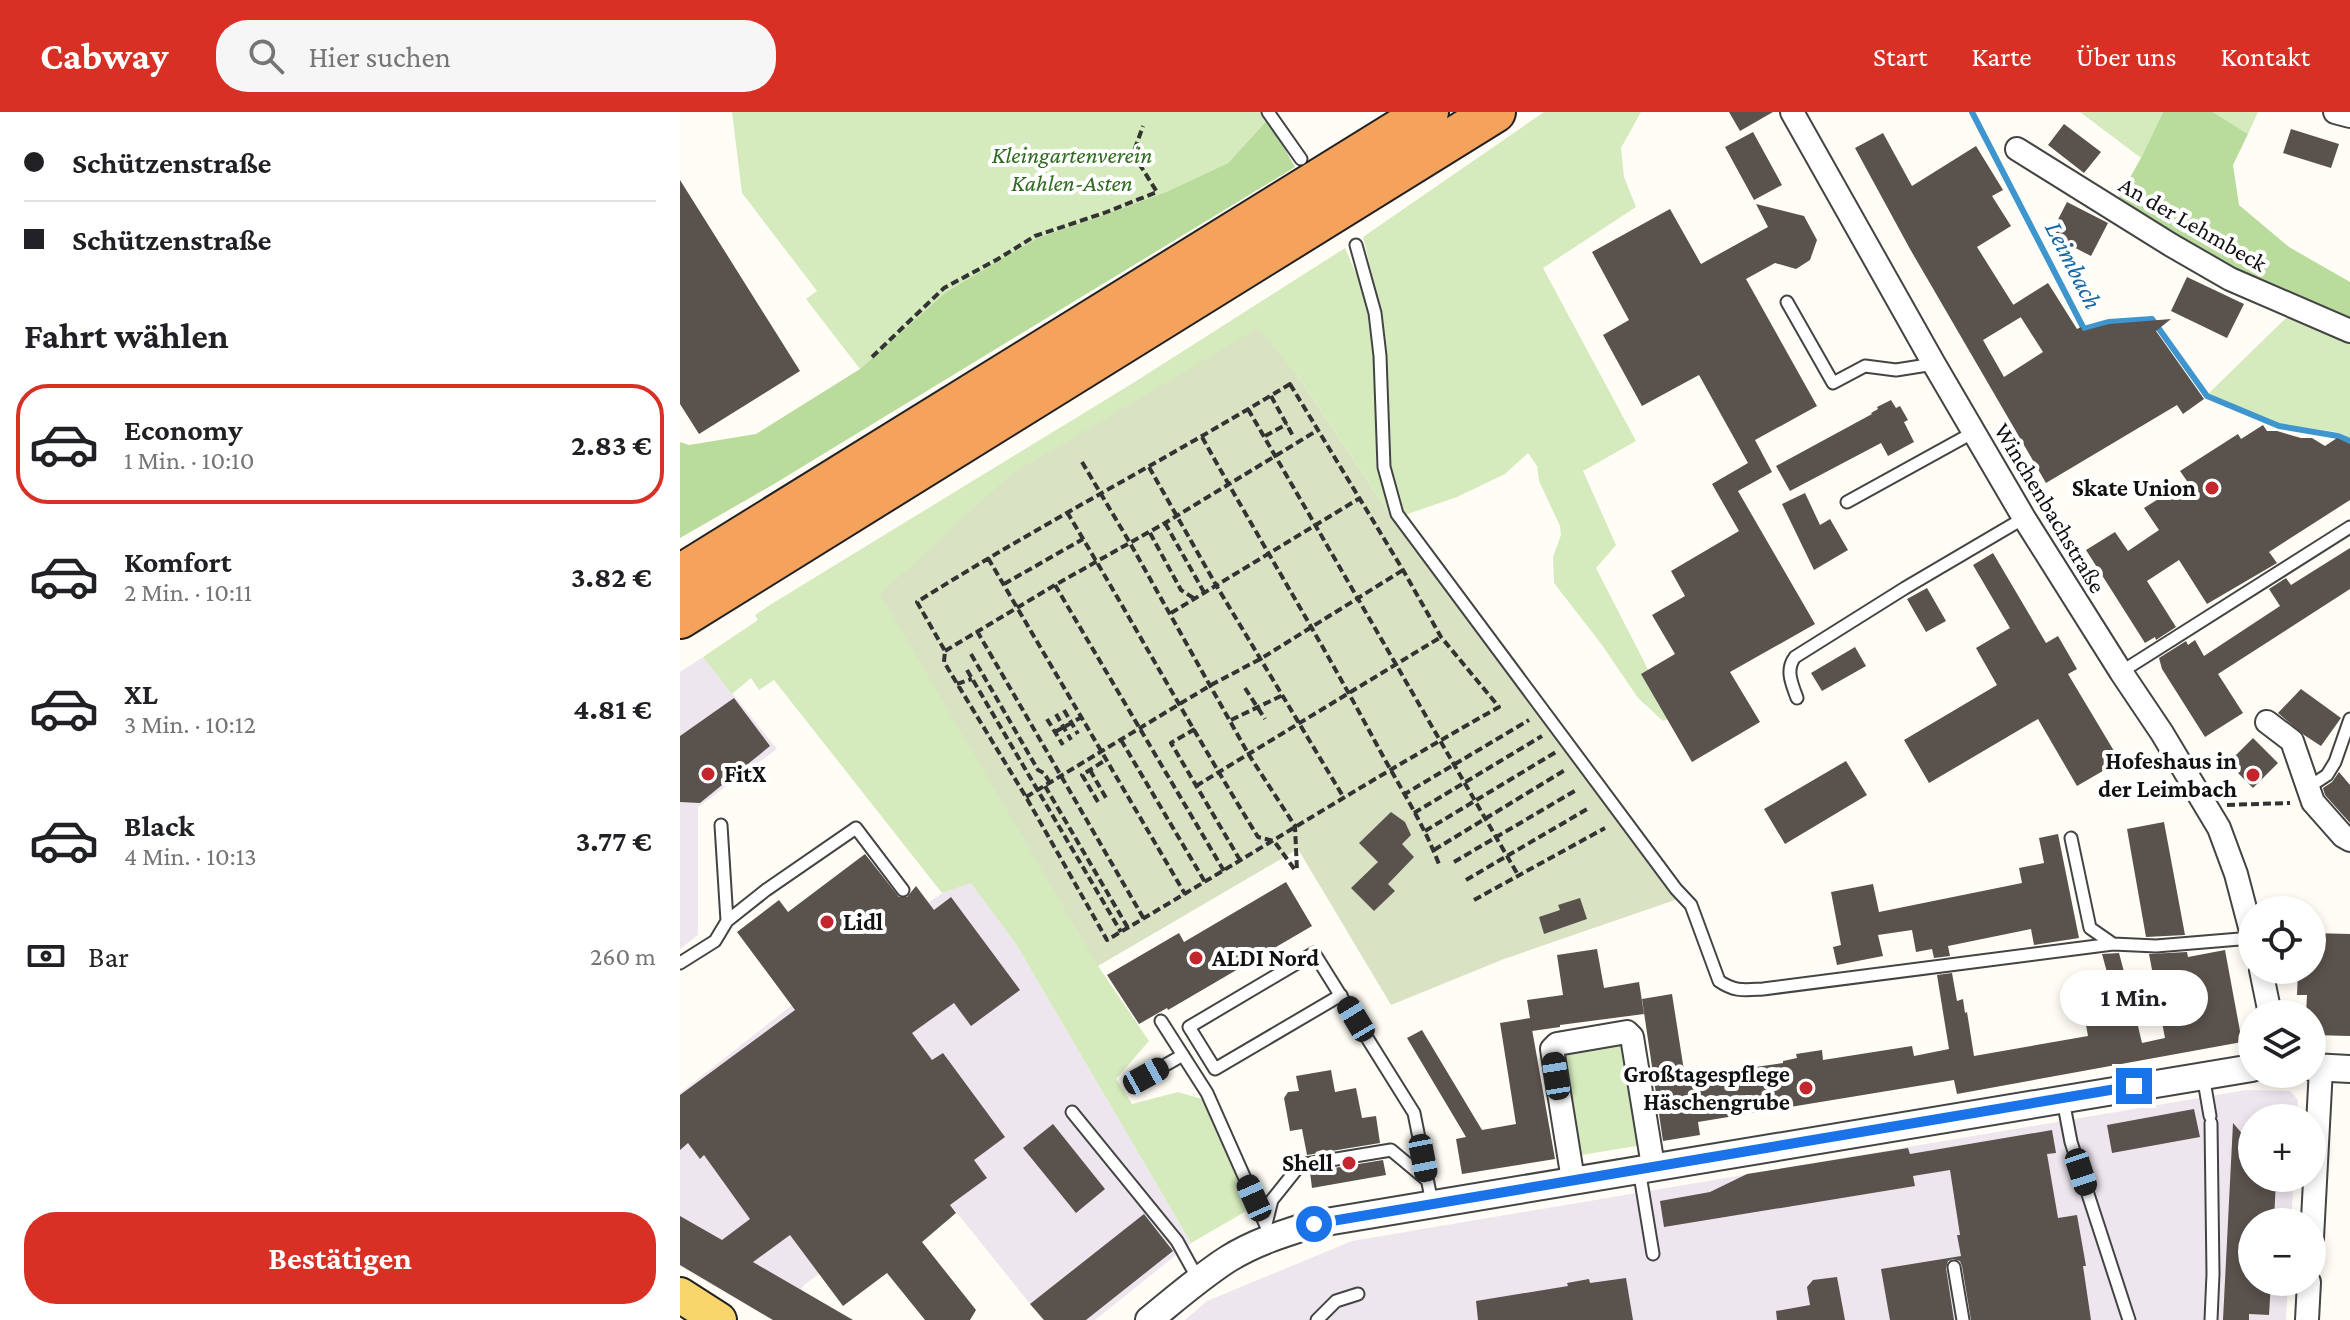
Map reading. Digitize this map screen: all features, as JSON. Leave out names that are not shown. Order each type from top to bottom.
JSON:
[{"type":"highway","points":[[680,575],[1428,112]]},
{"type":"highway","points":[[680,618],[1495,112]]},
{"type":"main road","points":[[680,1295],[719,1320]]},
{"type":"street","name":"Winchenbachstraße","points":[[1792,112],[2024,518],[2206,805],[2230,853],[2241,896]]},
{"type":"street","points":[[2335,112],[2350,116]]},
{"type":"street","name":"An der Lehmbeck","points":[[2017,149],[2230,279],[2350,331]]},
{"type":"street","points":[[2267,722],[2292,741],[2311,794],[2343,836],[2350,840]]},
{"type":"street","points":[[1573,1180],[1552,1049],[1557,1044],[1627,1032],[1632,1037],[1646,1167]]},
{"type":"street","points":[[2326,1068],[2350,1069]]},
{"type":"street","points":[[1149,1320],[1198,1280],[1268,1231],[1314,1224],[1430,1192],[1573,1180],[2238,1070]]},
{"type":"street","points":[[2313,1208],[2316,1088]]},
{"type":"street","points":[[2307,1320],[2308,1296]]},
{"type":"lane","points":[[1268,112],[1301,159]]},
{"type":"lane","points":[[1356,245],[1375,313],[1380,356],[1384,467],[1397,514],[1691,905],[1719,981],[1730,988],[1763,989],[2113,944],[2156,946],[2238,937]]},
{"type":"lane","points":[[1787,302],[1833,383],[1865,366],[1896,370],[1934,364]]},
{"type":"lane","points":[[1847,502],[1974,432]]},
{"type":"lane","points":[[1797,698],[1790,679],[1791,661],[1795,657],[2024,518]]},
{"type":"lane","points":[[2121,672],[2350,527]]},
{"type":"lane","points":[[2311,794],[2346,748],[2350,719]]},
{"type":"lane","points":[[721,825],[727,921]]},
{"type":"lane","points":[[680,963],[715,941],[727,921],[766,890],[856,828],[903,890]]},
{"type":"lane","points":[[2071,838],[2090,928],[2113,944]]},
{"type":"lane","points":[[1341,995],[1215,1069],[1189,1027],[1314,953],[1341,995],[1414,1113],[1430,1192]]},
{"type":"lane","points":[[1161,1021],[1207,1093],[1268,1231]]},
{"type":"lane","points":[[1146,1076],[1183,1055]]},
{"type":"lane","points":[[2203,1075],[2211,1119],[2211,1320]]},
{"type":"lane","points":[[2063,1100],[2071,1142],[2129,1320]]},
{"type":"lane","points":[[1072,1112],[1177,1241],[1198,1280]]},
{"type":"lane","points":[[1268,1231],[1272,1200],[1300,1165],[1391,1150],[1430,1192]]},
{"type":"lane","points":[[1646,1167],[1653,1254]]},
{"type":"lane","points":[[1954,1267],[1963,1320]]},
{"type":"lane","points":[[1317,1320],[1336,1301],[1358,1294]]},
{"type":"path","points":[[872,357],[944,288],[1035,236],[1157,192],[1133,154],[1143,126]]},
{"type":"path","points":[[1290,384],[1441,637],[1499,707],[1107,940],[1026,797],[944,662],[945,651],[917,602],[1248,409],[1290,384]]},
{"type":"path","points":[[1271,396],[1293,436]]},
{"type":"path","points":[[1248,409],[1518,875]]},
{"type":"path","points":[[1264,437],[1287,424]]},
{"type":"path","points":[[945,651],[1318,430]]},
{"type":"path","points":[[1202,437],[1425,831],[1440,867]]},
{"type":"path","points":[[1067,512],[1258,837],[1274,841],[1297,871],[1295,826],[1249,755],[1082,462]]},
{"type":"path","points":[[1149,467],[1344,798]]},
{"type":"path","points":[[1170,614],[1360,498]]},
{"type":"path","points":[[1165,523],[1205,594]]},
{"type":"path","points":[[1149,532],[1181,590],[1195,599]]},
{"type":"path","points":[[1004,584],[1083,539]]},
{"type":"path","points":[[988,558],[1185,894]]},
{"type":"path","points":[[1026,797],[1211,685],[1262,658],[1403,570]]},
{"type":"path","points":[[1055,585],[1224,871]]},
{"type":"path","points":[[977,631],[1144,919]]},
{"type":"path","points":[[1196,786],[1441,637]]},
{"type":"path","points":[[971,654],[1038,770],[1044,773],[1128,928]]},
{"type":"path","points":[[967,670],[1121,932]]},
{"type":"path","points":[[957,684],[972,679]]},
{"type":"path","points":[[1245,688],[1265,719]]},
{"type":"path","points":[[1230,721],[1283,695]]},
{"type":"path","points":[[1064,710],[1078,734]]},
{"type":"path","points":[[1056,714],[1071,740]]},
{"type":"path","points":[[1055,732],[1080,718]]},
{"type":"path","points":[[1047,719],[1063,745]]},
{"type":"path","points":[[1403,795],[1529,720]]},
{"type":"path","points":[[1195,729],[1171,743],[1240,860]]},
{"type":"path","points":[[1414,813],[1542,736]]},
{"type":"path","points":[[1121,740],[1205,882]]},
{"type":"path","points":[[1425,831],[1556,752]]},
{"type":"path","points":[[1098,802],[1082,775],[1105,761]]},
{"type":"path","points":[[1090,770],[1106,798]]},
{"type":"path","points":[[1434,850],[1565,770]]},
{"type":"path","points":[[1454,862],[1578,789]]},
{"type":"path","points":[[2206,805],[2311,794]]},
{"type":"path","points":[[1466,880],[1589,808]]},
{"type":"path","points":[[1474,900],[1605,828]]},
{"type":"shaded area","points":[[703,657],[777,749],[698,807],[698,935],[680,949],[680,672]]},
{"type":"shaded area","points":[[971,882],[1016,944],[1191,1243],[1095,1320],[1043,1320],[937,1188],[804,1285],[782,1320],[772,1320],[680,1266],[680,1093],[942,893]]},
{"type":"shaded area","points":[[2246,1090],[2290,1091],[2298,1100],[2298,1104],[2238,1104],[2238,1192],[2293,1192],[2292,1208],[2238,1208],[2238,1296],[2287,1296],[2286,1320],[1185,1320],[1207,1301],[1352,1241]]},
{"type":"green space","name":"Kleingartenverein Kahlen-Asten","points":[[732,112],[1274,112],[1228,163],[1166,192],[1037,238],[946,292],[860,369],[806,299],[817,291],[742,193]]},
{"type":"green space","points":[[1544,112],[1641,112],[1621,148],[1624,177],[1636,207],[1543,268],[1636,441],[1583,471],[1616,545],[1596,568],[1673,718],[1663,721],[1638,698],[1554,583],[1553,557],[1561,535],[1560,526],[1539,481],[1537,466],[1528,453],[1505,474],[1457,497],[1393,519],[1296,374],[1098,966],[1149,1041],[1116,1079],[1132,1104],[1178,1092],[1209,1101],[1228,1144],[1250,1209],[1191,1243],[1016,944],[971,883],[942,893],[774,680],[759,690],[751,678],[732,694],[703,657],[758,620],[755,615],[773,603],[1133,383],[1345,248],[1362,287],[1373,279],[1363,237]]},
{"type":"green space","points":[[2080,112],[2163,112],[2141,158]]},
{"type":"green space","points":[[2163,112],[2213,112],[2248,134],[2233,165],[2239,205],[2289,247],[2350,282],[2350,321],[2240,277],[2182,243],[2119,197]]},
{"type":"green space","points":[[2213,112],[2258,112],[2248,134]]},
{"type":"green space","points":[[1268,119],[1295,167],[680,538],[680,442],[689,445],[756,434],[860,369],[946,292],[1037,238],[1166,192],[1228,163]]},
{"type":"green space","points":[[2292,312],[2350,336],[2350,438],[2337,432],[2280,424],[2208,394]]},
{"type":"green space","points":[[1258,328],[1296,374],[1393,519],[1678,899],[1504,959],[1391,1005],[1298,849],[1098,966],[880,594],[1010,475]]},
{"type":"green space","points":[[1623,1040],[1642,1145],[1575,1156],[1560,1052]]},
{"type":"building","points":[[1729,112],[1773,112],[1740,131]]},
{"type":"building","points":[[2064,124],[2101,152],[2084,173],[2048,145]]},
{"type":"building","points":[[2291,129],[2339,144],[2331,168],[2283,153]]},
{"type":"building","points":[[1753,132],[1782,185],[1754,200],[1725,147]]},
{"type":"building","points":[[1883,133],[1912,186],[1976,146],[2003,190],[1992,196],[2011,226],[1977,247],[2013,305],[2048,283],[2077,329],[2081,327],[2083,331],[2109,324],[2171,319],[2156,331],[2204,399],[2183,414],[2177,405],[2046,483],[1855,148]],"holes":[[[2021,317],[2043,352],[2004,377],[1983,340]]]},
{"type":"building","points":[[680,180],[800,371],[699,434],[680,404]]},
{"type":"building","points":[[2067,202],[2108,223],[2091,256],[2050,235]]},
{"type":"building","points":[[1756,204],[1804,216],[1817,240],[1810,260],[1796,269],[1775,263],[1746,279],[1817,406],[1755,440],[1772,472],[1738,491],[1815,624],[1730,672],[1760,722],[1692,762],[1641,674],[1675,654],[1652,615],[1685,596],[1671,571],[1739,531],[1712,484],[1748,463],[1699,375],[1642,406],[1603,335],[1629,320],[1592,252],[1670,209],[1701,264],[1768,227]]},
{"type":"building","points":[[2187,277],[2244,304],[2227,338],[2171,311]]},
{"type":"building","points":[[1891,400],[1896,408],[1900,406],[1908,420],[1904,422],[1914,442],[1888,456],[1881,443],[1790,491],[1776,466],[1872,414],[1877,407]]},
{"type":"building","points":[[2263,425],[2267,431],[2312,438],[2325,446],[2337,438],[2350,444],[2350,500],[2269,552],[2277,563],[2207,604],[2179,560],[2147,581],[2176,627],[2145,643],[2086,550],[2115,532],[2128,551],[2159,530],[2144,508],[2187,481],[2180,471],[2238,434],[2241,439]]},
{"type":"building","points":[[1805,493],[1820,525],[1830,519],[1848,550],[1814,570],[1782,504]]},
{"type":"building","points":[[2350,548],[2350,589],[2218,674],[2243,713],[2205,737],[2162,669],[2159,658],[2186,641],[2188,645],[2195,640],[2204,656],[2280,606],[2269,589],[2286,578],[2291,585]]},
{"type":"building","points":[[1993,553],[2046,643],[2058,636],[2077,669],[2068,674],[2120,761],[2077,786],[2038,719],[1929,783],[1904,740],[1997,685],[1976,648],[2010,628],[1973,565]]},
{"type":"building","points":[[1927,588],[1946,621],[1926,632],[1907,599]]},
{"type":"building","points":[[1855,647],[1866,666],[1822,691],[1811,673]]},
{"type":"building","points":[[2301,689],[2341,718],[2321,746],[2278,713]]},
{"type":"building","name":"FitX","points":[[734,698],[770,746],[700,803],[680,802],[680,736]]},
{"type":"building","name":"Hofeshaus in der Leimbach","points":[[2253,738],[2278,763],[2253,788],[2228,763]]},
{"type":"building","points":[[1846,761],[1867,795],[1785,844],[1764,809]]},
{"type":"building","points":[[2339,772],[2350,785],[2350,823],[2325,795],[2323,788]]},
{"type":"building","points":[[1391,812],[1405,822],[1411,835],[1402,844],[1414,857],[1388,884],[1395,891],[1374,911],[1351,888],[1378,862],[1359,843]]},
{"type":"building","points":[[2164,822],[2185,935],[2146,937],[2127,829]]},
{"type":"building","points":[[2058,834],[2079,938],[2034,945],[2031,929],[1948,946],[1950,956],[1934,958],[1932,949],[1916,952],[1912,930],[1878,935],[1883,956],[1837,965],[1833,947],[1841,945],[1831,892],[1873,884],[1879,912],[2022,883],[2019,868],[2044,863],[2039,838]]},
{"type":"building","points":[[865,854],[899,897],[907,897],[916,886],[934,910],[951,897],[1020,990],[971,1026],[954,1003],[912,1033],[932,1060],[943,1053],[1005,1137],[974,1160],[987,1178],[950,1205],[956,1213],[922,1242],[976,1310],[970,1320],[925,1320],[887,1273],[843,1306],[790,1235],[753,1262],[853,1320],[773,1320],[680,1265],[680,1216],[722,1240],[750,1219],[704,1155],[700,1159],[688,1143],[680,1150],[680,1095],[795,1010],[737,932],[779,900],[788,912]]},
{"type":"building","name":"ALDI Nord","points":[[1286,882],[1312,926],[1139,1024],[1107,975],[1179,933],[1184,942]]},
{"type":"building","points":[[1580,898],[1587,919],[1544,934],[1539,917],[1560,910],[1558,905]]},
{"type":"building","points":[[2326,933],[2350,934],[2350,1036],[2326,1035],[2326,1000],[2307,1000],[2307,995],[2297,995],[2297,984],[2326,984]]},
{"type":"building","points":[[1597,949],[1604,988],[1639,982],[1644,1014],[1532,1031],[1527,1000],[1563,995],[1557,955]]},
{"type":"building","points":[[2225,950],[2238,1020],[2238,1043],[1957,1094],[1954,1080],[1698,1122],[1700,1135],[1663,1141],[1642,999],[1672,994],[1685,1077],[1783,1063],[1797,1058],[1796,1054],[1822,1050],[1823,1060],[1912,1046],[1914,1056],[1949,1049],[1937,975],[1952,973],[1957,1001],[1963,999],[1967,1012],[1974,1056],[2088,1036],[2083,1008],[2109,1004],[2112,1025],[2137,1022],[2142,1043],[2165,1038],[2149,954],[2187,952],[2188,957]]},
{"type":"building","points":[[2119,953],[2127,983],[2111,987],[2102,954]]},
{"type":"building","points":[[1530,1018],[1555,1159],[1462,1174],[1456,1139],[1466,1137],[1407,1038],[1422,1030],[1482,1130],[1516,1124],[1500,1023]]},
{"type":"building","points":[[1331,1070],[1335,1092],[1356,1088],[1362,1118],[1376,1116],[1380,1143],[1307,1155],[1302,1129],[1290,1131],[1284,1098],[1288,1092],[1299,1091],[1296,1076]]},
{"type":"building","points":[[2194,1109],[2200,1137],[2112,1153],[2107,1125]]},
{"type":"building","points":[[2233,1123],[2238,1129],[2238,1192],[2275,1192],[2275,1208],[2238,1208],[2238,1296],[2270,1296],[2269,1315],[2249,1314],[2249,1320],[2223,1320]]},
{"type":"building","points":[[1053,1124],[1105,1189],[1076,1213],[1023,1148]]},
{"type":"building","points":[[2052,1130],[2056,1153],[2047,1154],[2058,1218],[2077,1215],[2091,1320],[1971,1320],[1962,1266],[1960,1261],[1953,1259],[1948,1261],[1946,1268],[1954,1320],[1890,1320],[1881,1269],[1961,1256],[1950,1170],[1913,1176],[1915,1186],[1664,1227],[1660,1201],[1710,1192],[1747,1174],[1908,1148],[1910,1154]]},
{"type":"building","points":[[1383,1160],[1386,1175],[1312,1188],[1310,1172]]},
{"type":"building","points":[[1144,1214],[1173,1251],[1086,1320],[1044,1320],[1030,1304]]},
{"type":"building","points":[[1837,1277],[1845,1320],[1777,1320],[1776,1311],[1810,1305],[1807,1287],[1813,1280]]},
{"type":"building","points":[[1626,1278],[1633,1320],[1478,1320],[1476,1301],[1568,1286],[1567,1283],[1589,1279],[1590,1283]]},
{"type":"waterway","name":"Leimbach","points":[[1972,112],[2084,329],[2109,322],[2152,319],[2207,396],[2279,426],[2338,436],[2350,441]]},
{"type":"place","name":"Skate Union","points":[[2212,488]]},
{"type":"place","name":"FitX","points":[[708,774]]},
{"type":"place","name":"Hofeshaus in der Leimbach","points":[[2253,775]]},
{"type":"place","name":"Lidl","points":[[827,922]]},
{"type":"place","name":"ALDI Nord","points":[[1196,958]]},
{"type":"place","name":"Großtagespflege Häschengrube","points":[[1806,1088]]},
{"type":"place","name":"Shell","points":[[1349,1163]]},
{"type":"route","points":[[1314,1224],[2134,1086]]}]
